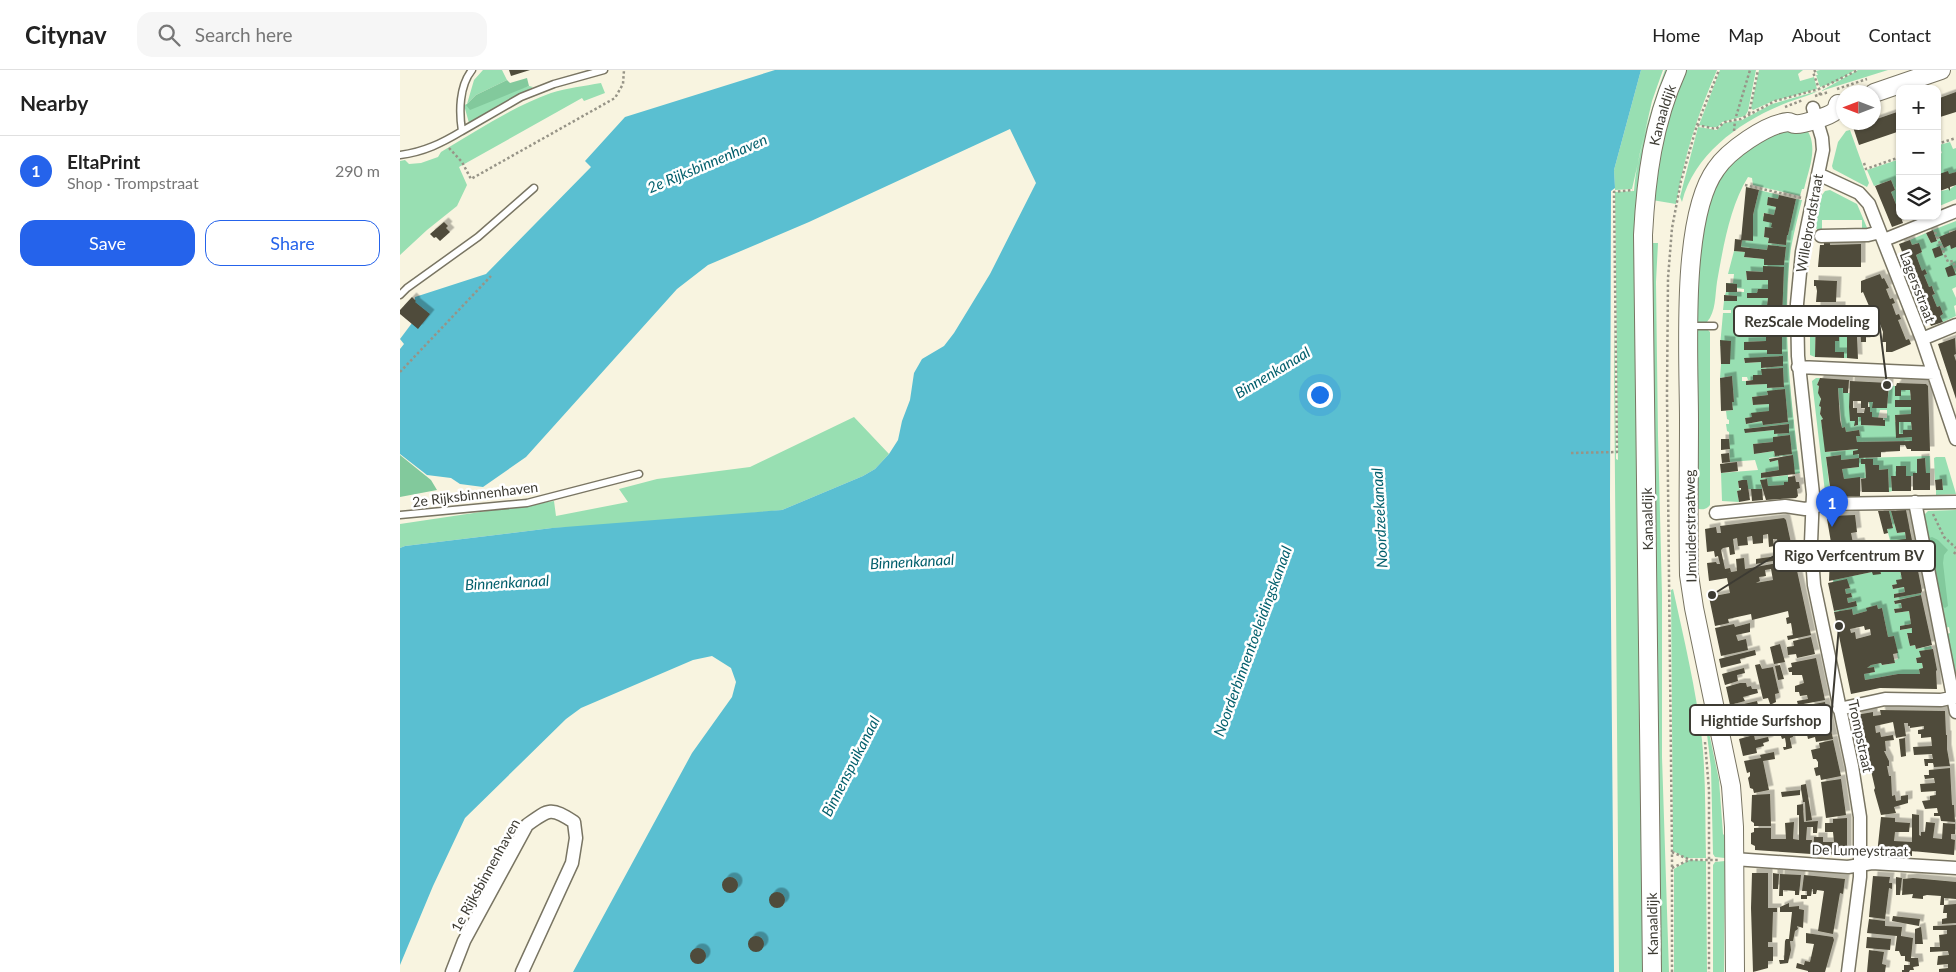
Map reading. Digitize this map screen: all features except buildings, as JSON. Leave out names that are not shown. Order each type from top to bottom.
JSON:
[{"type":"street","name":"Kanaaldijk","points":[[1652,972],[1644,235],[1646,184],[1651,154],[1664,103],[1677,70]]},
{"type":"street","points":[[1873,85],[1941,70]]},
{"type":"street","points":[[1816,107],[1832,102],[1836,103]]},
{"type":"street","name":"IJmuiderstraatweg","points":[[1735,972],[1731,786],[1694,608],[1689,575],[1690,276],[1700,205],[1707,183],[1716,168],[1739,146],[1786,115],[1796,124],[1816,107]]},
{"type":"street","name":"Willebrordstraat","points":[[1813,508],[1798,367],[1797,304],[1802,252],[1823,144],[1816,107]]},
{"type":"street","name":"Lagersstraat","points":[[1818,174],[1842,184],[1863,196],[1869,204],[1922,339],[1956,440]]},
{"type":"street","points":[[1821,236],[1882,236],[1956,211]]},
{"type":"street","points":[[1922,339],[1956,324]]},
{"type":"street","points":[[1798,367],[1934,373]]},
{"type":"street","points":[[1921,502],[1956,712]]},
{"type":"street","points":[[1716,513],[1785,506],[1813,508],[1824,504],[1956,502]]},
{"type":"street","name":"Trompstraat","points":[[1813,508],[1811,543],[1814,585],[1852,766],[1860,818],[1860,865],[1848,972]]},
{"type":"street","points":[[1839,709],[1886,699],[1941,700],[1955,698]]},
{"type":"street","name":"1e Rijksbinnenhaven","points":[[452,972],[464,941],[527,825],[544,813],[558,812],[574,822],[576,838],[572,863],[522,972]]},
{"type":"street","name":"De Lumeystraat","points":[[1734,859],[1848,867],[1872,863],[1956,868]]},
{"type":"lane","points":[[462,132],[459,116],[465,78],[472,70]]},
{"type":"lane","points":[[400,155],[416,153],[445,142],[521,97],[554,84],[604,70]]},
{"type":"lane","points":[[400,295],[478,237],[534,188]]},
{"type":"lane","points":[[1689,326],[1714,326]]},
{"type":"lane","name":"2e Rijksbinnenhaven","points":[[400,515],[527,503],[639,474]]},
{"type":"path","points":[[445,142],[462,162],[472,179],[615,98],[623,84],[624,70]]},
{"type":"path","points":[[1740,131],[1733,135],[1735,120],[1750,70]]},
{"type":"path","points":[[1750,114],[1758,70]]},
{"type":"path","points":[[1816,107],[1819,89],[1813,72],[1817,70]]},
{"type":"path","points":[[1697,125],[1716,129],[1724,122],[1750,114],[1775,101],[1832,84],[1858,70]]},
{"type":"path","points":[[1786,115],[1836,99]]},
{"type":"path","points":[[1941,143],[1956,138]]},
{"type":"path","points":[[1864,163],[1866,169],[1896,158]]},
{"type":"path","points":[[1745,185],[1812,200]]},
{"type":"path","points":[[1571,453],[1617,452],[1614,192],[1632,190]]},
{"type":"path","points":[[1931,221],[1948,262],[1953,261],[1956,269]]},
{"type":"path","points":[[400,372],[492,276]]},
{"type":"path","points":[[1921,502],[1955,551]]},
{"type":"path","points":[[1672,972],[1669,513],[1675,513]]},
{"type":"path","points":[[1705,738],[1709,790],[1710,972]]},
{"type":"path","points":[[1672,852],[1689,860],[1709,860]]},
{"type":"path","points":[[1672,868],[1689,860]]},
{"type":"green space","points":[[483,70],[502,70],[507,80],[476,95],[467,104],[474,80]]},
{"type":"green space","points":[[1641,70],[1663,70],[1652,101],[1632,189],[1615,190],[1614,170]]},
{"type":"green space","points":[[1665,70],[1670,70],[1652,120],[1646,972],[1619,972],[1614,357],[1614,310],[1616,459],[1618,460],[1615,192],[1634,191],[1638,161],[1655,98]]},
{"type":"green space","points":[[1684,70],[1717,70],[1692,136],[1676,204],[1652,200],[1663,131]]},
{"type":"green space","points":[[1720,70],[1756,70],[1748,111],[1745,116],[1722,122],[1718,127],[1699,125]]},
{"type":"green space","points":[[1759,70],[1803,70],[1798,74],[1800,81],[1814,77],[1817,89],[1773,101],[1753,110],[1751,108]]},
{"type":"green space","points":[[1855,70],[1835,82],[1820,87],[1816,71]]},
{"type":"green space","points":[[1858,70],[1888,70],[1836,85],[1821,91]]},
{"type":"green space","points":[[527,78],[529,86],[470,110],[466,105],[476,95],[507,80],[510,83]]},
{"type":"green space","points":[[601,83],[605,93],[584,101],[582,98],[459,167],[467,185],[457,206],[400,255],[400,161],[405,160],[409,164],[421,163],[438,157],[441,152],[508,112],[551,93]]},
{"type":"green space","points":[[529,86],[533,87],[469,123],[464,105]]},
{"type":"green space","points":[[1818,91],[1763,113],[1719,143],[1696,170],[1682,202],[1680,197],[1698,127],[1717,130],[1724,123],[1742,120],[1772,104]]},
{"type":"green space","points":[[1804,126],[1811,140],[1812,156],[1804,189],[1802,189],[1800,196],[1753,185],[1752,178],[1748,177],[1736,201],[1728,228],[1712,313],[1707,322],[1697,322],[1695,293],[1706,211],[1718,178],[1743,152],[1774,134]]},
{"type":"green space","points":[[1850,130],[1869,183],[1867,187],[1833,169],[1832,166],[1838,142],[1846,131]]},
{"type":"green space","points":[[1950,142],[1953,149],[1956,148],[1956,172],[1941,178],[1942,153],[1941,144]]},
{"type":"green space","points":[[1896,160],[1896,204],[1891,192],[1895,190],[1891,180],[1874,186],[1867,170]]},
{"type":"green space","points":[[1956,185],[1956,199],[1941,205],[1941,191]]},
{"type":"green space","points":[[1759,190],[1779,195],[1778,199],[1769,197],[1767,205],[1776,207],[1774,215],[1764,213],[1763,216],[1772,223],[1773,229],[1765,228],[1764,237],[1769,238],[1768,243],[1786,245],[1796,199],[1802,200],[1791,248],[1787,304],[1788,361],[1800,473],[1795,474],[1792,455],[1769,458],[1770,462],[1778,460],[1779,470],[1761,473],[1762,478],[1788,475],[1788,482],[1784,482],[1784,485],[1768,486],[1767,479],[1761,480],[1762,489],[1748,489],[1747,480],[1738,481],[1741,490],[1737,491],[1739,502],[1722,501],[1721,473],[1758,470],[1755,460],[1730,462],[1729,432],[1727,431],[1726,424],[1729,424],[1729,420],[1727,419],[1726,411],[1733,410],[1732,376],[1720,378],[1721,364],[1730,364],[1729,346],[1720,346],[1723,313],[1731,313],[1731,310],[1723,310],[1724,301],[1735,301],[1735,296],[1725,295],[1726,292],[1744,292],[1744,289],[1727,287],[1727,283],[1733,283],[1734,274],[1728,274],[1734,251],[1745,252],[1744,257],[1764,259],[1764,265],[1784,265],[1786,247],[1768,245],[1767,250],[1741,247],[1742,240],[1753,241],[1753,215]],"holes":[[[1784,267],[1782,320],[1767,319],[1767,315],[1756,314],[1756,310],[1749,309],[1749,306],[1756,306],[1756,308],[1758,305],[1767,306],[1768,298],[1747,297],[1747,293],[1757,293],[1757,291],[1768,289],[1768,280],[1747,280],[1746,271],[1763,272]],[[1766,336],[1782,336],[1782,354],[1767,354],[1767,350],[1744,350],[1745,342],[1766,341]],[[1783,356],[1783,366],[1762,368],[1761,362],[1745,363],[1744,359]],[[1783,368],[1784,387],[1768,388],[1767,384],[1746,385],[1746,381],[1742,381],[1742,377],[1753,380],[1753,375],[1762,375],[1762,369]],[[1785,389],[1788,422],[1763,425],[1762,421],[1746,424],[1745,418],[1752,417],[1752,414],[1769,411],[1769,404],[1753,405],[1752,397],[1768,395],[1767,392]],[[1788,424],[1789,433],[1775,434],[1774,430],[1745,433],[1745,429]],[[1790,435],[1792,454],[1775,456],[1774,451],[1754,454],[1753,444],[1773,442],[1773,437]]]},
{"type":"green space","points":[[1830,190],[1857,204],[1868,230],[1862,231],[1862,220],[1822,220],[1822,231],[1818,231],[1815,226],[1822,195],[1825,191]]},
{"type":"green space","points":[[1956,221],[1956,230],[1949,231],[1949,233],[1939,237],[1944,248],[1950,245],[1951,248],[1956,247],[1956,287],[1952,289],[1956,298],[1956,305],[1954,306],[1956,316],[1943,322],[1940,316],[1943,314],[1940,306],[1937,307],[1932,295],[1935,294],[1932,286],[1929,287],[1924,275],[1927,273],[1925,270],[1922,271],[1916,255],[1922,252],[1918,243],[1912,245],[1910,240],[1926,233],[1931,243],[1937,240],[1933,230]]},
{"type":"green space","points":[[1650,243],[1658,243],[1656,282],[1662,595],[1662,757],[1669,972],[1660,972]]},
{"type":"green space","points":[[1810,305],[1816,306],[1815,357],[1810,355]]},
{"type":"green space","points":[[1841,306],[1857,307],[1856,324],[1850,324],[1850,329],[1857,330],[1857,342],[1847,342],[1847,358],[1844,358],[1844,352],[1835,352],[1835,341],[1839,341],[1839,330],[1835,329],[1835,318],[1841,318]]},
{"type":"green space","points":[[1701,329],[1710,332],[1710,505],[1702,509],[1696,508],[1695,330]]},
{"type":"green space","points":[[1820,378],[1817,385],[1819,386],[1818,393],[1820,394],[1821,403],[1819,406],[1821,407],[1820,414],[1823,419],[1821,420],[1826,452],[1858,449],[1859,458],[1841,460],[1840,455],[1826,457],[1830,492],[1825,492],[1812,381]]},
{"type":"green space","points":[[1889,385],[1895,386],[1895,396],[1901,390],[1910,390],[1911,400],[1895,400],[1895,407],[1911,407],[1911,414],[1895,415],[1895,422],[1911,422],[1912,430],[1903,430],[1903,434],[1896,434],[1896,437],[1912,437],[1912,441],[1857,442],[1856,436],[1860,436],[1859,430],[1846,432],[1845,427],[1842,428],[1838,388],[1843,388],[1843,393],[1850,393],[1850,420],[1855,421],[1855,426],[1858,425],[1858,417],[1861,417],[1861,425],[1885,426],[1883,418],[1887,418],[1887,410],[1880,410],[1878,418],[1872,417],[1869,402],[1873,402],[1873,408],[1887,408]]},
{"type":"green space","points":[[854,417],[889,454],[875,469],[863,476],[782,510],[635,525],[552,528],[400,548],[400,524],[554,501],[556,516],[628,502],[619,489],[657,479],[750,467]]},
{"type":"green space","points":[[400,455],[431,480],[437,490],[400,497]]},
{"type":"green space","points":[[1930,456],[1930,473],[1926,473],[1925,458],[1917,459],[1917,473],[1913,473],[1913,476],[1891,476],[1892,491],[1889,492],[1888,469],[1879,470],[1879,465],[1873,465],[1873,459],[1865,464],[1866,478],[1844,479],[1842,469],[1859,467],[1859,458]]},
{"type":"green space","points":[[1945,457],[1956,494],[1936,495],[1936,490],[1943,490],[1942,480],[1935,480],[1934,458]]},
{"type":"green space","points":[[1956,510],[1956,682],[1947,634],[1950,633],[1949,627],[1945,628],[1924,515],[1928,511]]},
{"type":"green space","points":[[1889,511],[1891,511],[1897,533],[1905,532],[1906,539],[1896,545],[1899,561],[1889,568],[1890,572],[1900,570],[1902,579],[1897,580],[1897,584],[1892,585],[1893,589],[1904,587],[1905,592],[1894,594],[1894,598],[1921,593],[1921,595],[1894,601],[1895,604],[1901,603],[1902,608],[1894,609],[1895,613],[1909,611],[1911,624],[1900,626],[1901,630],[1912,628],[1912,633],[1907,634],[1910,646],[1915,645],[1916,649],[1931,646],[1932,649],[1920,651],[1921,657],[1916,658],[1917,663],[1922,663],[1923,668],[1919,669],[1920,674],[1898,674],[1865,680],[1864,674],[1875,672],[1874,667],[1867,668],[1871,665],[1895,663],[1894,660],[1898,659],[1894,636],[1888,637],[1882,608],[1878,609],[1877,605],[1867,608],[1867,611],[1853,615],[1852,609],[1834,612],[1857,605],[1855,601],[1848,603],[1847,598],[1852,597],[1851,593],[1846,594],[1845,589],[1850,588],[1850,586],[1833,582],[1833,580],[1872,572],[1875,566],[1890,562],[1887,544],[1891,544],[1887,529],[1893,527]]},
{"type":"green space","points":[[1932,537],[1948,550],[1944,555],[1943,563],[1948,606],[1945,608],[1942,606],[1929,538]]},
{"type":"green space","points":[[1673,589],[1693,683],[1702,740],[1705,784],[1706,858],[1685,858],[1673,851],[1671,590]]},
{"type":"green space","points":[[1704,709],[1719,780],[1723,834],[1725,836],[1725,858],[1715,857],[1713,854],[1711,768]]},
{"type":"green space","points":[[1689,860],[1706,861],[1707,972],[1674,972],[1674,869]]},
{"type":"green space","points":[[1725,861],[1724,972],[1713,972],[1713,865],[1715,862]]},
{"type":"water","points":[[775,70],[1641,70],[1614,170],[1615,188],[1611,191],[1610,497],[1614,972],[573,972],[692,753],[732,697],[736,682],[731,668],[712,656],[693,660],[581,708],[566,719],[465,818],[433,886],[400,965],[400,548],[552,528],[782,510],[863,476],[875,469],[889,454],[898,440],[902,421],[910,400],[914,373],[922,359],[944,346],[954,333],[990,274],[1036,183],[1010,129],[809,222],[708,265],[677,289],[526,457],[483,487],[460,484],[451,478],[427,475],[400,454],[400,349],[404,344],[400,339],[412,323],[415,297],[486,274],[591,167],[585,161],[625,117]]},
{"type":"place","name":"RezScale Modeling","points":[[1887,385]]},
{"type":"place","name":"EltaPrint","points":[[1832,527]]},
{"type":"place","name":"Rigo Verfcentrum BV","points":[[1712,595]]},
{"type":"place","name":"Hightide Surfshop","points":[[1839,626]]},
{"type":"water label","name":"Binnenkanaal","points":[[1272,372]]},
{"type":"water label","name":"Noordzeekanaal","points":[[1379,518]]},
{"type":"water label","name":"Binnenkanaal","points":[[912,561]]},
{"type":"water label","name":"Binnenkanaal","points":[[507,582]]},
{"type":"water label","name":"Noorderbinnentoeleidingskanaal","points":[[1252,641]]},
{"type":"water label","name":"Binnenspuikanaal","points":[[850,766]]}]
